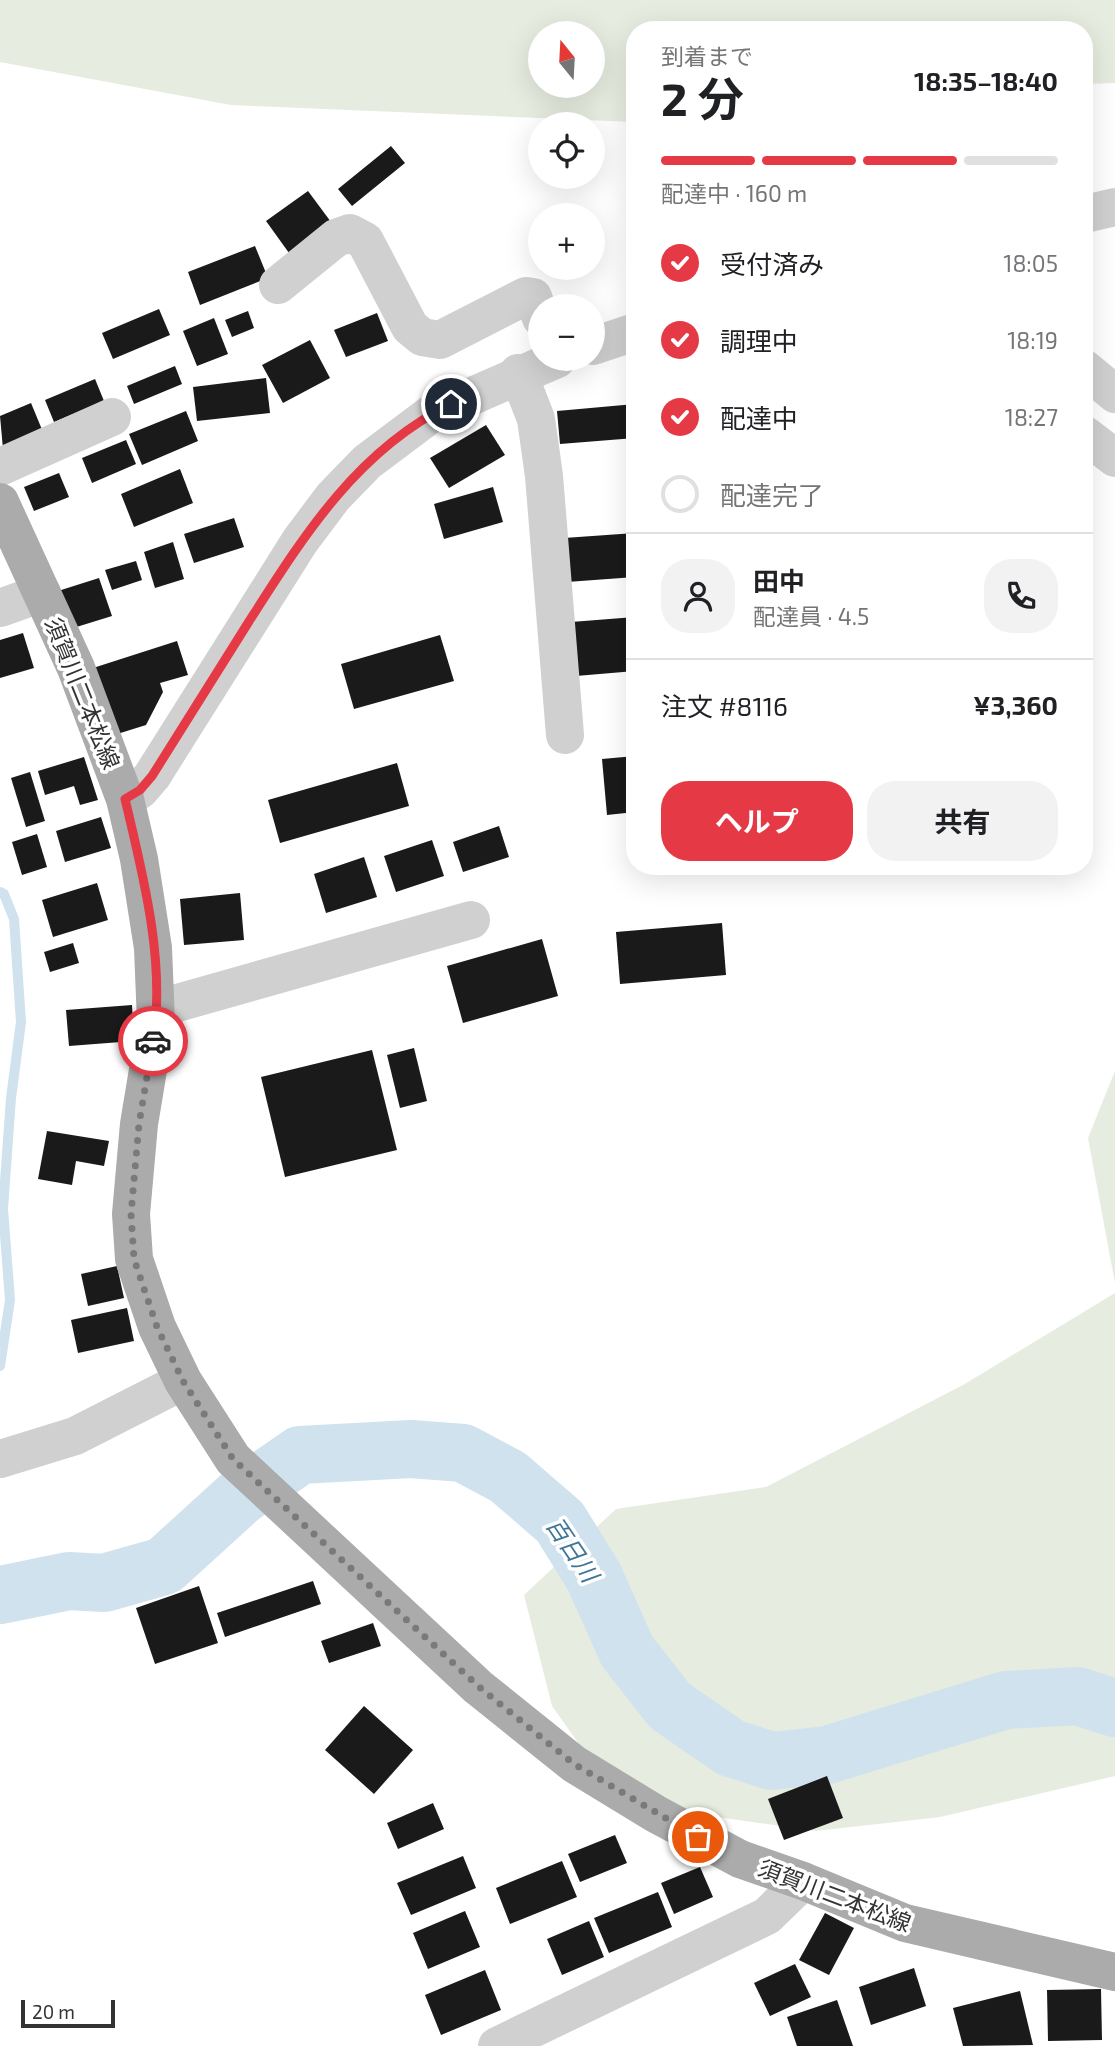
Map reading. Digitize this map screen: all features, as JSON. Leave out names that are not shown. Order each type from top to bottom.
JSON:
[{"type":"main road","name":"須賀川二本松線","points":[[0,502],[76,668],[125,799],[139,859],[153,948],[156,1009],[139,1124],[131,1214],[134,1259],[157,1327],[183,1381],[233,1459],[478,1686],[574,1764],[656,1814],[740,1859],[803,1881],[905,1923],[1115,1972]]},
{"type":"street","points":[[1093,212],[1115,207]]},
{"type":"street","points":[[278,285],[336,238],[350,233],[365,241],[410,327],[422,337],[440,340],[528,296]]},
{"type":"street","points":[[605,342],[626,335]]},
{"type":"street","points":[[125,799],[140,790],[152,776],[300,541],[333,497],[376,454],[422,420],[528,370]]},
{"type":"street","points":[[519,373],[536,419],[544,477],[565,736]]},
{"type":"street","points":[[1093,376],[1115,394]]},
{"type":"street","points":[[0,467],[112,417]]},
{"type":"street","points":[[1093,441],[1115,458]]},
{"type":"street","points":[[0,608],[41,593]]},
{"type":"street","points":[[156,1009],[471,920]]},
{"type":"street","points":[[0,1459],[75,1436],[183,1381]]},
{"type":"street","points":[[497,2046],[767,1916],[803,1881]]},
{"type":"shaded area","points":[[0,0],[1115,0],[1115,83],[1093,84],[1093,21],[626,21],[626,122],[605,121],[605,112],[528,112],[528,117],[231,105],[0,62]]},
{"type":"shaded area","points":[[1115,1071],[1115,1283],[1088,1138]]},
{"type":"shaded area","points":[[1115,1293],[1115,1776],[940,1817],[815,1831],[621,1803],[552,1706],[524,1595],[616,1509],[766,1487],[963,1385]]},
{"type":"building","points":[[391,146],[405,163],[352,206],[338,189]]},
{"type":"building","points":[[308,191],[331,222],[289,253],[266,221]]},
{"type":"building","points":[[255,246],[268,278],[200,305],[188,272]]},
{"type":"building","points":[[159,309],[170,335],[113,359],[102,333]]},
{"type":"building","points":[[248,311],[254,328],[232,337],[225,320]]},
{"type":"building","points":[[377,313],[388,341],[346,357],[334,330]]},
{"type":"building","points":[[214,318],[228,354],[197,366],[183,331]]},
{"type":"building","points":[[310,340],[330,378],[283,403],[262,365]]},
{"type":"building","points":[[175,366],[182,384],[134,404],[127,386]]},
{"type":"building","points":[[266,378],[270,413],[197,421],[193,387]]},
{"type":"building","points":[[95,379],[104,401],[54,422],[45,400]]},
{"type":"building","points":[[31,403],[43,432],[3,449],[0,416]]},
{"type":"building","points":[[626,405],[626,439],[560,444],[557,411]]},
{"type":"building","points":[[186,411],[198,441],[142,465],[129,434]]},
{"type":"building","points":[[486,425],[505,455],[449,488],[430,458]]},
{"type":"building","points":[[126,440],[136,464],[92,483],[82,458]]},
{"type":"building","points":[[180,469],[193,503],[134,527],[121,494]]},
{"type":"building","points":[[59,473],[69,497],[34,511],[24,487]]},
{"type":"building","points":[[493,487],[503,522],[444,539],[434,504]]},
{"type":"building","points":[[234,518],[244,547],[194,563],[184,534]]},
{"type":"building","points":[[626,534],[626,578],[567,582],[564,538]]},
{"type":"building","points":[[173,542],[184,579],[155,588],[144,552]]},
{"type":"building","points":[[136,561],[142,580],[112,590],[105,570]]},
{"type":"building","points":[[99,578],[112,616],[70,629],[58,591]]},
{"type":"building","points":[[626,618],[626,672],[576,676],[571,622]]},
{"type":"building","points":[[23,633],[34,668],[0,678],[0,640]]},
{"type":"building","points":[[440,635],[454,681],[354,709],[341,664]]},
{"type":"building","points":[[177,641],[188,675],[160,683],[163,692],[146,725],[114,735],[93,668]]},
{"type":"building","points":[[84,757],[98,800],[80,805],[74,786],[45,795],[38,771]]},
{"type":"building","points":[[626,757],[626,813],[607,815],[602,759]]},
{"type":"building","points":[[397,763],[409,806],[280,843],[268,800]]},
{"type":"building","points":[[30,772],[45,821],[26,827],[11,778]]},
{"type":"building","points":[[101,817],[111,848],[65,862],[56,831]]},
{"type":"building","points":[[499,826],[509,857],[463,872],[453,842]]},
{"type":"building","points":[[37,834],[47,867],[22,875],[12,842]]},
{"type":"building","points":[[432,840],[444,876],[396,892],[384,856]]},
{"type":"building","points":[[364,857],[377,897],[326,913],[314,874]]},
{"type":"building","points":[[97,883],[108,920],[53,937],[42,900]]},
{"type":"building","points":[[240,893],[244,940],[184,945],[180,899]]},
{"type":"building","points":[[722,923],[726,975],[620,984],[616,932]]},
{"type":"building","points":[[542,939],[558,996],[463,1023],[447,966]]},
{"type":"building","points":[[73,943],[79,963],[50,972],[44,952]]},
{"type":"building","points":[[132,1005],[134,1041],[69,1046],[66,1010]]},
{"type":"building","points":[[414,1048],[427,1101],[400,1108],[387,1055]]},
{"type":"building","points":[[372,1050],[397,1150],[285,1177],[261,1077]]},
{"type":"building","points":[[47,1131],[109,1141],[104,1166],[76,1161],[72,1185],[38,1179]]},
{"type":"building","points":[[117,1266],[124,1298],[88,1306],[81,1274]]},
{"type":"building","points":[[127,1308],[134,1341],[78,1353],[71,1320]]},
{"type":"building","points":[[313,1581],[321,1604],[225,1637],[217,1613]]},
{"type":"building","points":[[199,1586],[218,1643],[155,1664],[136,1608]]},
{"type":"building","points":[[373,1623],[381,1646],[329,1663],[321,1641]]},
{"type":"building","points":[[364,1706],[413,1750],[374,1794],[325,1750]]},
{"type":"building","points":[[827,1776],[843,1818],[784,1840],[768,1799]]},
{"type":"building","points":[[433,1803],[444,1829],[398,1849],[387,1823]]},
{"type":"building","points":[[615,1835],[627,1863],[580,1882],[568,1854]]},
{"type":"building","points":[[463,1856],[476,1888],[411,1915],[397,1883]]},
{"type":"building","points":[[562,1861],[577,1897],[510,1924],[496,1888]]},
{"type":"building","points":[[700,1867],[713,1897],[674,1914],[661,1883]]},
{"type":"building","points":[[658,1892],[672,1927],[609,1953],[594,1918]]},
{"type":"building","points":[[465,1911],[480,1947],[428,1969],[413,1933]]},
{"type":"building","points":[[825,1913],[854,1928],[829,1975],[799,1960]]},
{"type":"building","points":[[589,1921],[604,1957],[562,1975],[547,1939]]},
{"type":"building","points":[[795,1964],[811,1997],[770,2016],[754,1983]]},
{"type":"building","points":[[914,1968],[926,2006],[871,2025],[859,1987]]},
{"type":"building","points":[[485,1970],[501,2010],[441,2035],[425,1995]]},
{"type":"building","points":[[1101,1989],[1102,2040],[1048,2041],[1047,1990]]},
{"type":"building","points":[[1020,1991],[1033,2045],[963,2046],[953,2008]]},
{"type":"building","points":[[837,2000],[853,2046],[797,2046],[787,2017]]},
{"type":"waterway","points":[[0,892],[4,894],[14,919],[21,1022],[11,1098],[3,1209],[10,1300],[0,1366]]},
{"type":"waterway","name":"百日川","points":[[0,1595],[69,1581],[104,1583],[164,1566],[241,1496],[300,1455],[411,1449],[463,1453],[508,1477],[560,1522],[594,1577],[627,1651],[670,1706],[731,1748],[772,1761],[827,1755],[1006,1700],[1077,1696],[1115,1708]]},
{"type":"way so far","points":[[153,1041],[139,1124],[131,1214],[134,1259],[157,1327],[183,1381],[233,1459],[478,1686],[574,1764],[698,1837]]},
{"type":"route","points":[[153,1041],[156,1022],[153,948],[139,859],[125,799],[140,790],[152,776],[300,541],[333,497],[394,438],[451,404]]}]
